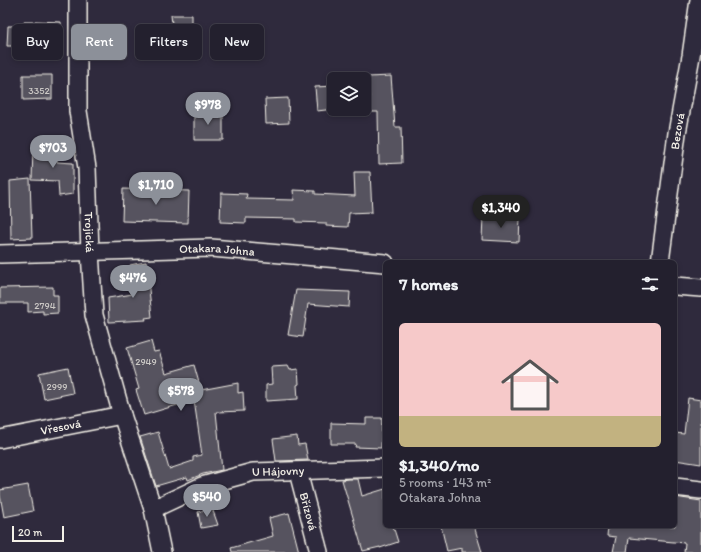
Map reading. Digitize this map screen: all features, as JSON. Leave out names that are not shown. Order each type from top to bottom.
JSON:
[{"type":"street","name":"Trojická","points":[[78,0],[78,110],[87,168],[94,315],[122,415],[153,509],[162,552]]},
{"type":"street","name":"Bezová","points":[[660,260],[677,133],[691,56],[699,0]]},
{"type":"street","name":"Otakara Johna","points":[[0,254],[210,248],[383,263]]},
{"type":"street","points":[[677,286],[701,288]]},
{"type":"street","name":"Vřesová","points":[[0,439],[122,415]]},
{"type":"street","name":"U Hájovny","points":[[153,509],[202,486],[253,472],[298,472],[383,468]]},
{"type":"street","name":"Břízová","points":[[298,472],[319,552]]},
{"type":"street","points":[[677,487],[701,490]]},
{"type":"building","points":[[171,15],[192,15],[192,24],[172,24]]},
{"type":"building","points":[[24,22],[61,22],[61,24],[24,24]]},
{"type":"building","points":[[8,26],[12,26],[12,46],[7,46]]},
{"type":"building","points":[[23,75],[52,75],[52,99],[23,100]]},
{"type":"building","points":[[391,76],[395,127],[401,127],[402,163],[379,164],[378,112],[371,112],[371,77]]},
{"type":"building","points":[[327,86],[327,110],[317,111],[315,87]]},
{"type":"building","points":[[288,98],[289,123],[266,124],[265,99]]},
{"type":"building","points":[[210,111],[210,115],[223,115],[223,140],[194,140],[194,112]]},
{"type":"building","points":[[58,147],[57,162],[73,163],[73,194],[59,196],[58,181],[32,180],[33,148]]},
{"type":"building","points":[[354,172],[370,172],[372,212],[349,213],[348,227],[326,226],[326,223],[296,222],[296,219],[246,218],[246,223],[220,222],[221,193],[247,194],[246,199],[294,200],[293,190],[315,191],[315,194],[355,196]]},
{"type":"building","points":[[30,179],[32,238],[11,239],[10,181]]},
{"type":"building","points":[[123,189],[189,191],[188,223],[122,221]]},
{"type":"building","points":[[483,216],[520,218],[519,242],[482,240]]},
{"type":"building","points":[[146,262],[152,317],[145,318],[146,320],[109,322],[108,298],[133,294],[130,265]]},
{"type":"building","points":[[53,287],[53,295],[58,295],[58,313],[43,314],[43,311],[28,312],[28,303],[0,303],[0,288]]},
{"type":"building","points":[[296,290],[350,292],[349,307],[308,304],[303,337],[288,335]]},
{"type":"building","points":[[151,341],[154,352],[159,351],[166,373],[194,365],[201,390],[238,383],[238,393],[243,392],[244,411],[216,412],[222,470],[203,474],[188,480],[187,477],[156,486],[140,437],[158,432],[169,469],[193,461],[193,457],[202,455],[194,400],[144,415],[136,390],[139,389],[127,348]]},
{"type":"building","points":[[288,366],[290,370],[298,369],[298,399],[266,401],[266,385],[272,384],[271,367]]},
{"type":"building","points":[[68,367],[73,393],[44,399],[39,373]]},
{"type":"building","points":[[688,398],[701,400],[701,464],[677,460],[677,433],[684,434]]},
{"type":"building","points":[[366,418],[382,418],[381,448],[355,447],[356,444],[331,444],[331,423],[366,424]]},
{"type":"building","points":[[297,436],[298,445],[305,444],[308,460],[276,461],[273,439]]},
{"type":"building","points":[[358,479],[362,496],[383,490],[383,528],[394,528],[398,542],[380,548],[363,551],[342,480]]},
{"type":"building","points":[[28,485],[33,511],[4,517],[0,490]]},
{"type":"building","points":[[677,497],[701,501],[701,552],[684,552],[685,543],[629,538],[627,552],[613,552],[616,537],[607,536],[608,528],[677,528]]},
{"type":"building","points":[[212,508],[218,525],[201,528],[198,512]]},
{"type":"building","points":[[289,513],[299,552],[232,552],[231,548],[273,536],[269,518]]},
{"type":"building","points":[[441,528],[475,528],[482,552],[462,552],[462,548],[447,551]]}]
